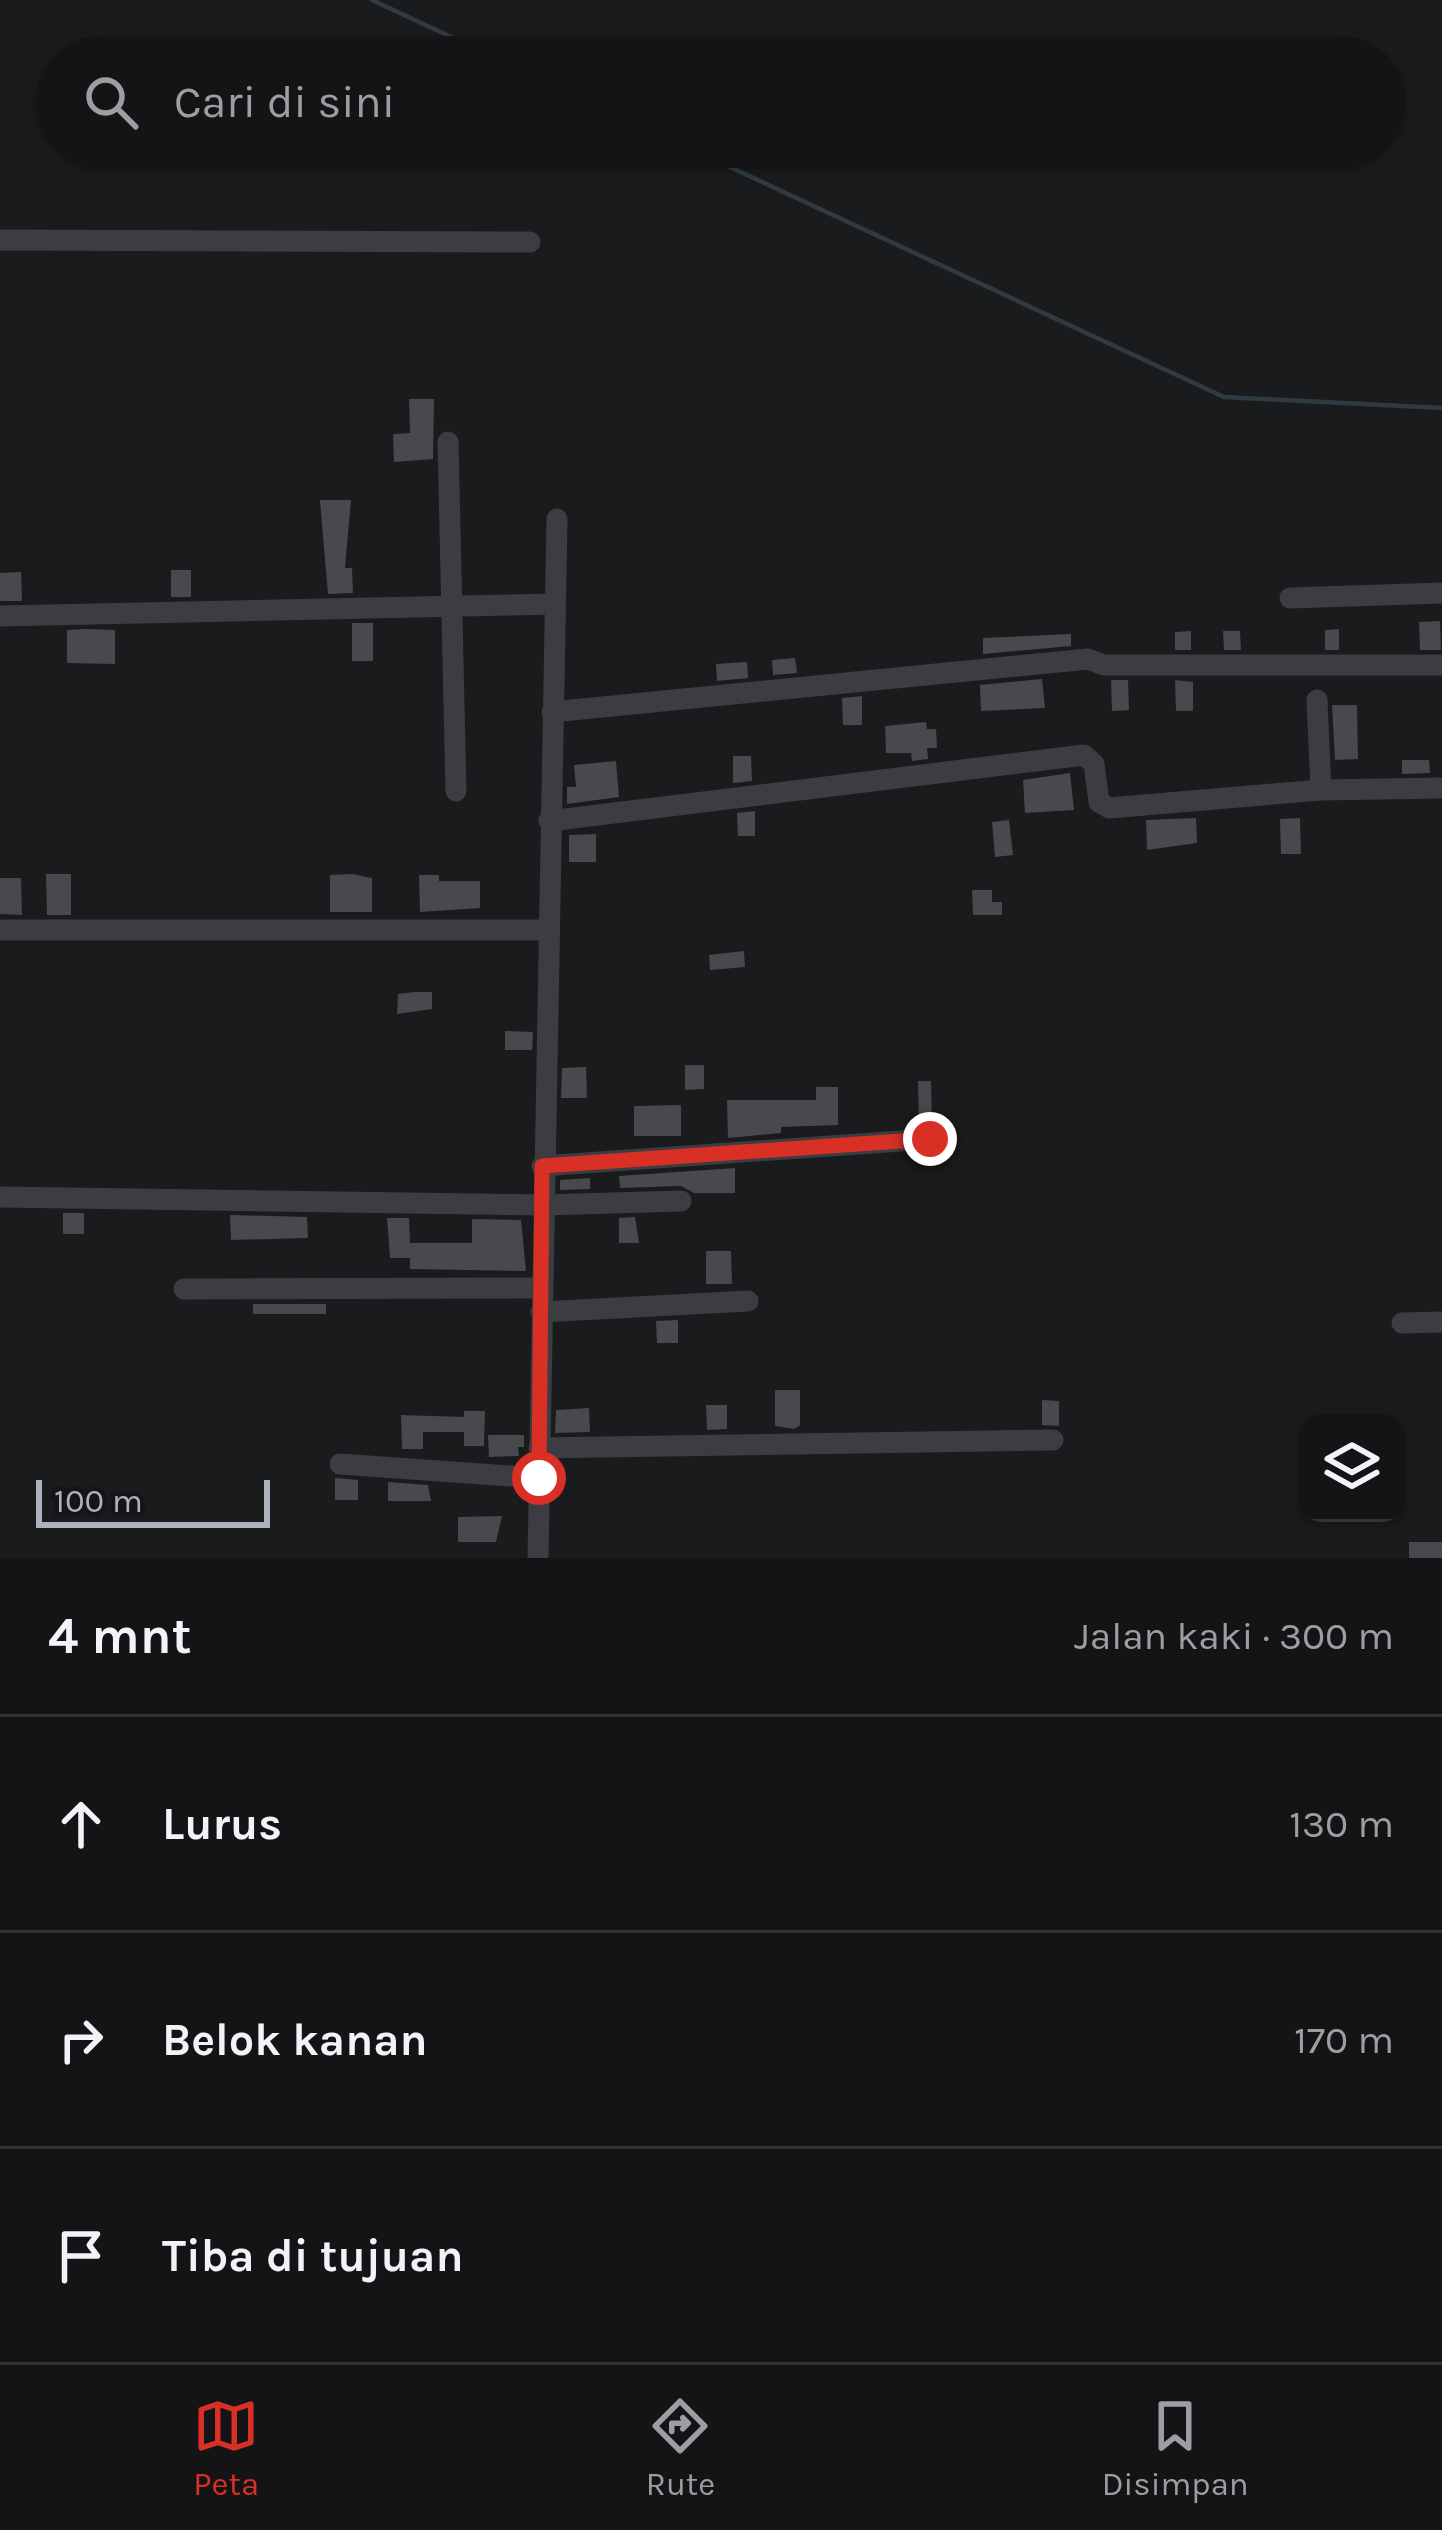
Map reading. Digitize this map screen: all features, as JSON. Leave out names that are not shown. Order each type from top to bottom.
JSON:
[{"type":"street","points":[[0,240],[530,242]]},
{"type":"street","points":[[448,442],[456,607],[456,791]]},
{"type":"street","points":[[538,1558],[556,519]]},
{"type":"street","points":[[1290,598],[1442,593]]},
{"type":"street","points":[[0,616],[555,604]]},
{"type":"street","points":[[552,712],[1088,659],[1104,665],[1442,665]]},
{"type":"street","points":[[1317,700],[1322,790]]},
{"type":"street","points":[[549,821],[1084,755],[1094,764],[1103,807],[1322,790],[1442,788]]},
{"type":"street","points":[[0,930],[547,930]]},
{"type":"street","points":[[542,1166],[930,1139]]},
{"type":"street","points":[[0,1197],[543,1205],[681,1201]]},
{"type":"street","points":[[184,1289],[542,1288]]},
{"type":"street","points":[[541,1312],[748,1301]]},
{"type":"street","points":[[1402,1323],[1442,1322]]},
{"type":"street","points":[[539,1448],[1053,1440]]},
{"type":"street","points":[[340,1464],[539,1478]]},
{"type":"building","points":[[409,399],[434,399],[433,459],[394,462],[393,434],[410,433]]},
{"type":"building","points":[[320,500],[351,500],[345,568],[352,568],[353,593],[328,594]]},
{"type":"building","points":[[171,570],[191,570],[191,597],[171,597]]},
{"type":"building","points":[[21,572],[22,601],[0,601],[0,573]]},
{"type":"building","points":[[1440,621],[1441,650],[1420,650],[1419,622]]},
{"type":"building","points":[[352,623],[373,623],[373,661],[352,661]]},
{"type":"building","points":[[1339,629],[1339,650],[1325,650],[1325,630]]},
{"type":"building","points":[[67,630],[115,630],[115,664],[67,663]]},
{"type":"building","points":[[1191,631],[1191,650],[1175,650],[1175,632]]},
{"type":"building","points":[[1223,631],[1240,631],[1241,650],[1224,650]]},
{"type":"building","points":[[1071,634],[1071,646],[983,654],[983,638]]},
{"type":"building","points":[[795,658],[797,673],[773,675],[772,660]]},
{"type":"building","points":[[747,662],[748,678],[717,681],[716,664]]},
{"type":"building","points":[[1042,679],[1045,708],[981,711],[980,685]]},
{"type":"building","points":[[1111,680],[1128,680],[1129,710],[1112,711]]},
{"type":"building","points":[[1175,680],[1193,682],[1193,711],[1176,711]]},
{"type":"building","points":[[862,696],[862,725],[843,725],[842,698]]},
{"type":"building","points":[[1332,705],[1357,705],[1358,759],[1335,760]]},
{"type":"building","points":[[926,722],[927,729],[936,729],[937,748],[927,748],[928,759],[912,761],[911,753],[886,753],[885,726]]},
{"type":"building","points":[[733,756],[751,756],[752,781],[733,783]]},
{"type":"building","points":[[1402,760],[1429,760],[1430,773],[1402,774]]},
{"type":"building","points":[[616,761],[619,797],[567,804],[567,787],[576,787],[574,765]]},
{"type":"building","points":[[1070,773],[1074,810],[1025,813],[1023,780]]},
{"type":"building","points":[[755,811],[755,836],[738,836],[737,813]]},
{"type":"building","points":[[1196,818],[1197,843],[1147,850],[1146,820]]},
{"type":"building","points":[[1300,818],[1301,854],[1281,854],[1280,819]]},
{"type":"building","points":[[1009,820],[1013,855],[995,857],[992,822]]},
{"type":"building","points":[[596,834],[596,862],[569,862],[569,835]]},
{"type":"building","points":[[46,874],[71,874],[71,915],[47,915]]},
{"type":"building","points":[[330,875],[372,878],[372,912],[330,912]]},
{"type":"building","points":[[419,875],[439,875],[439,881],[480,881],[480,908],[420,912]]},
{"type":"building","points":[[0,878],[21,878],[22,915],[0,914]]},
{"type":"building","points":[[972,890],[992,890],[992,902],[1002,902],[1002,915],[973,915]]},
{"type":"building","points":[[744,951],[745,967],[710,970],[709,955]]},
{"type":"building","points":[[432,992],[432,1009],[397,1014],[398,994]]},
{"type":"building","points":[[505,1031],[533,1032],[532,1050],[505,1050]]},
{"type":"building","points":[[685,1065],[704,1065],[704,1089],[685,1090]]},
{"type":"building","points":[[586,1067],[587,1098],[561,1098],[562,1068]]},
{"type":"building","points":[[918,1081],[931,1081],[932,1124],[919,1125]]},
{"type":"building","points":[[816,1087],[838,1087],[838,1125],[781,1127],[781,1133],[728,1138],[727,1100],[816,1100]]},
{"type":"building","points":[[681,1105],[681,1136],[634,1136],[634,1106]]},
{"type":"building","points":[[735,1168],[735,1193],[694,1193],[681,1186],[620,1188],[619,1176]]},
{"type":"building","points":[[590,1178],[590,1189],[560,1190],[560,1180]]},
{"type":"building","points":[[63,1213],[84,1213],[84,1234],[63,1234]]},
{"type":"building","points":[[230,1215],[307,1217],[308,1238],[231,1240]]},
{"type":"building","points":[[635,1217],[639,1243],[619,1243],[619,1218]]},
{"type":"building","points":[[387,1218],[409,1218],[410,1243],[472,1243],[472,1219],[521,1220],[526,1271],[410,1269],[410,1258],[390,1258]]},
{"type":"building","points":[[706,1251],[731,1251],[732,1284],[706,1284]]},
{"type":"building","points":[[253,1304],[326,1304],[326,1314],[253,1314]]},
{"type":"building","points":[[678,1320],[678,1343],[657,1343],[656,1321]]},
{"type":"building","points":[[775,1390],[800,1390],[800,1425],[794,1429],[775,1426]]},
{"type":"building","points":[[1042,1400],[1059,1401],[1059,1426],[1042,1425]]},
{"type":"building","points":[[706,1405],[727,1405],[727,1429],[707,1430]]},
{"type":"building","points":[[589,1408],[590,1432],[555,1433],[556,1410]]},
{"type":"building","points":[[464,1411],[485,1411],[484,1446],[464,1446],[464,1432],[423,1432],[423,1449],[402,1449],[401,1415],[464,1417]]},
{"type":"building","points":[[488,1435],[524,1435],[524,1447],[518,1447],[519,1456],[489,1457]]},
{"type":"building","points":[[335,1478],[358,1480],[358,1500],[335,1500]]},
{"type":"building","points":[[388,1482],[428,1485],[431,1501],[388,1501]]},
{"type":"building","points":[[502,1516],[496,1542],[458,1542],[458,1517]]},
{"type":"building","points":[[1409,1542],[1442,1542],[1442,1558],[1409,1558]]},
{"type":"waterway","points":[[372,0],[449,36]]},
{"type":"waterway","points":[[732,168],[1224,397],[1442,408]]},
{"type":"route","points":[[539,1478],[542,1166],[930,1139]]}]
